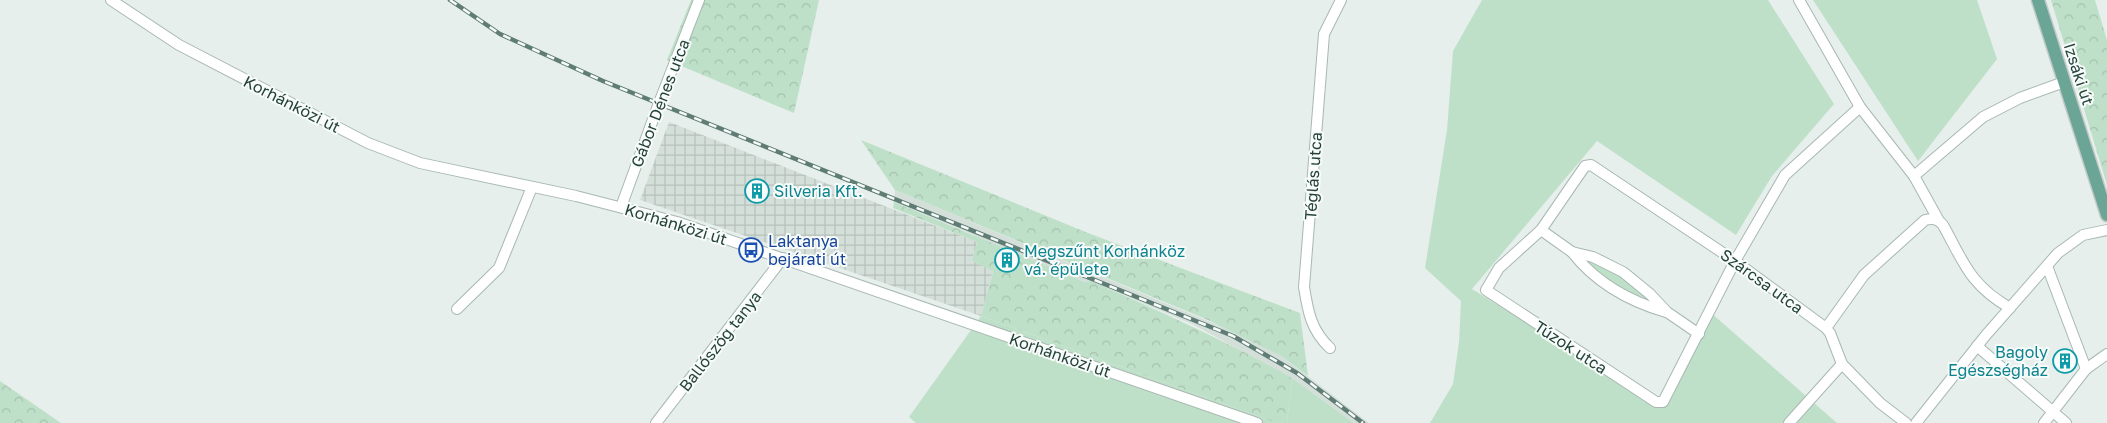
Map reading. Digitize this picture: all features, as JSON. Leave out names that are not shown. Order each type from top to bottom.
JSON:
[{"type":"main road","name":"Izsáki út","points":[[2038,0],[2107,215]]},
{"type":"street","name":"Korhánközi út","points":[[111,0],[179,45],[368,143],[420,163],[621,207],[677,222],[1257,423]]},
{"type":"street","name":"Gábor Dénes utca","points":[[621,207],[658,103],[700,0]]},
{"type":"street","name":"Téglás utca","points":[[1330,348],[1320,338],[1309,320],[1304,287],[1324,34],[1341,0]]},
{"type":"street","points":[[1799,0],[1860,107],[1914,176],[1972,278],[1989,295],[2010,308]]},
{"type":"street","points":[[1914,176],[1983,117],[2020,98],[2064,82]]},
{"type":"street","name":"Túzok utca","points":[[1591,165],[1585,166],[1541,230],[1500,268],[1487,286],[1488,294],[1656,402],[1663,402],[1736,261],[1786,175],[1860,107]]},
{"type":"street","name":"Szárcsa utca","points":[[1591,165],[1736,261],[1826,328],[1830,333],[1842,364],[1880,403],[1906,423]]},
{"type":"street","points":[[457,310],[499,268],[532,187]]},
{"type":"street","points":[[1826,328],[1864,276],[1925,220],[1940,221]]},
{"type":"street","points":[[1541,230],[1572,252],[1584,266],[1611,289],[1643,305],[1667,312]]},
{"type":"street","points":[[1916,423],[1977,346],[2067,245],[2083,235],[2107,230]]},
{"type":"street","points":[[1572,252],[1593,257],[1623,272],[1650,294],[1667,312],[1699,334]]},
{"type":"street","name":"Ballószög tanya","points":[[656,423],[783,258]]},
{"type":"street","points":[[2047,266],[2086,369]]},
{"type":"street","points":[[1977,346],[2066,423]]},
{"type":"street","points":[[2044,423],[2086,369],[2107,354]]},
{"type":"street","points":[[1789,423],[1842,364]]},
{"type":"shaded area","points":[[669,122],[977,242],[972,261],[993,270],[981,316],[640,200]]},
{"type":"shaded area","points":[[895,190],[1246,337],[1281,356],[1369,423],[1354,423],[1292,378],[1192,324],[1091,281],[1086,282],[978,239],[974,235],[894,202]]},
{"type":"green space","points":[[691,0],[819,0],[794,113],[667,60]]},
{"type":"green space","points":[[1482,0],[1768,0],[1834,104],[1772,176],[1736,235],[1597,141],[1472,289],[1657,404],[1710,312],[1837,423],[1430,423],[1453,384],[1459,342],[1461,301],[1425,268],[1447,130],[1453,51]]},
{"type":"green space","points":[[1813,0],[1977,0],[1997,59],[1918,161]]},
{"type":"green space","points":[[2051,0],[2095,0],[2107,40],[2107,185]]},
{"type":"green space","points":[[861,140],[1088,233],[1300,313],[1308,376],[1281,356],[1208,320],[895,190]]},
{"type":"green space","points":[[894,202],[1085,282],[1091,281],[1116,292],[1218,339],[1292,378],[1287,423],[1277,423],[981,316],[993,271],[972,261],[977,242],[893,208]]},
{"type":"green space","points":[[1590,259],[1628,280],[1652,302],[1649,304],[1609,282],[1585,260]]},
{"type":"green space","points":[[981,316],[1277,423],[916,423],[909,417]]},
{"type":"green space","points":[[1292,378],[1354,423],[1287,423]]},
{"type":"green space","points":[[0,381],[61,423],[0,423]]},
{"type":"railway","points":[[450,0],[500,34],[603,81],[1233,336],[1297,373],[1363,423]]},
{"type":"place","name":"Silveria Kft.","points":[[757,191]]},
{"type":"place","name":"Laktanya bejárati út","points":[[751,250]]},
{"type":"place","name":"Megszűnt Korhánköz vá. épülete","points":[[1007,260]]},
{"type":"place","name":"Bagoly Egészségház","points":[[2065,361]]}]
